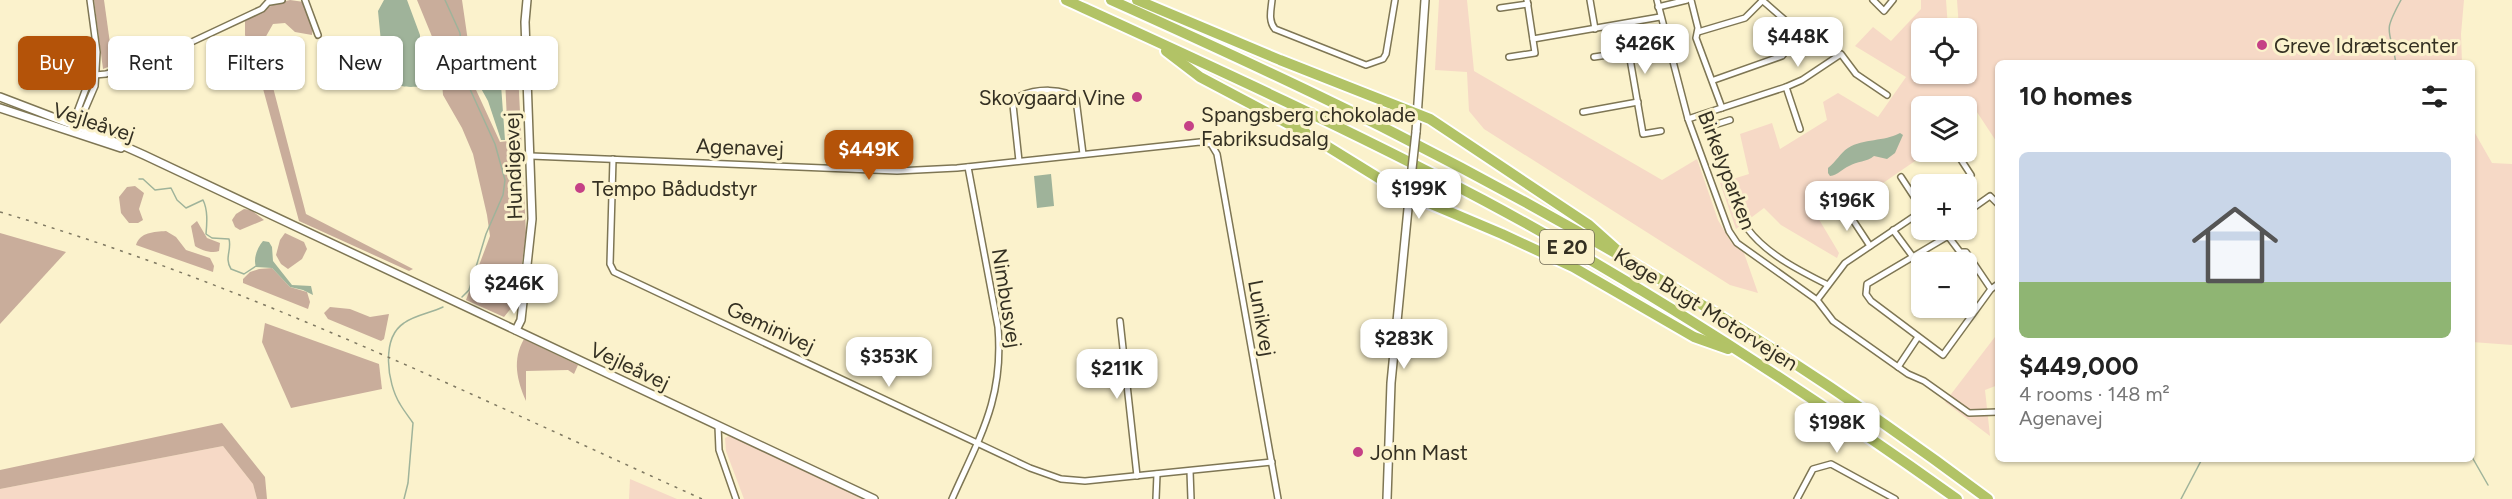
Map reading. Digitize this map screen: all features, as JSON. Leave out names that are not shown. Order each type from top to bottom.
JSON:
[{"type":"highway","name":"Køge Bugt Motorvejen","points":[[1066,0],[1310,112],[1485,201],[1618,277],[1748,356],[1822,404],[1957,499]]},
{"type":"highway","name":"Køge Bugt Motorvejen","points":[[1112,0],[1396,134],[1493,185],[1633,264],[1834,390],[1988,499]]},
{"type":"highway","points":[[1137,0],[1280,60],[1418,112],[1589,225],[1633,264]]},
{"type":"highway","points":[[1152,39],[1200,77],[1304,132],[1410,196],[1502,234],[1573,267],[1694,337],[1748,356]]},
{"type":"street","points":[[90,0],[96,36]]},
{"type":"street","points":[[96,75],[106,74],[182,47],[262,9],[270,1],[282,0]]},
{"type":"street","points":[[305,0],[318,35]]},
{"type":"street","name":"Hundigevej","points":[[516,330],[521,320],[532,219],[526,44],[527,0]]},
{"type":"street","points":[[1272,0],[1271,25],[1275,29],[1366,65],[1383,58],[1386,54],[1395,0]]},
{"type":"street","points":[[1388,499],[1391,383],[1418,112],[1425,0]]},
{"type":"street","points":[[1590,0],[1594,29]]},
{"type":"street","points":[[1657,3],[1689,0],[1698,32],[1696,38],[1708,74],[1714,80],[1722,108]]},
{"type":"street","points":[[1698,32],[1745,18],[1762,0],[1802,34],[1782,56],[1714,80]]},
{"type":"street","points":[[1873,0],[1884,10],[1893,0]]},
{"type":"street","points":[[1500,8],[1527,2],[1535,53],[1509,57]]},
{"type":"street","name":"Birkelyparken","points":[[1657,3],[1688,119],[1728,231],[1737,243],[1817,300],[1833,321],[1968,413],[1995,412]]},
{"type":"street","points":[[1533,39],[1660,17]]},
{"type":"street","points":[[1624,24],[1643,134],[1661,131]]},
{"type":"street","points":[[96,39],[98,52],[96,67]]},
{"type":"street","points":[[1594,57],[1629,52]]},
{"type":"street","points":[[1688,119],[1786,87],[1802,80],[1841,54],[1856,74],[1887,95]]},
{"type":"street","points":[[1786,87],[1800,129]]},
{"type":"street","points":[[71,132],[71,123],[85,90]]},
{"type":"street","points":[[71,132],[79,126],[93,90]]},
{"type":"street","points":[[1019,161],[1013,105],[1020,96],[1041,91],[1055,91],[1072,95],[1076,99],[1083,154]]},
{"type":"street","name":"Vejleåvej","points":[[0,96],[79,126],[144,155],[874,499]]},
{"type":"street","points":[[1583,112],[1638,102]]},
{"type":"street","name":"Vejleåvej","points":[[0,108],[144,155]]},
{"type":"street","points":[[1707,113],[1711,126],[1710,139],[1720,165]]},
{"type":"street","points":[[1711,126],[1730,120]]},
{"type":"street","name":"Agenavej","points":[[531,156],[897,171],[968,167],[1200,142],[1211,144]]},
{"type":"street","name":"Lunikvej","points":[[1211,144],[1217,154],[1278,499]]},
{"type":"street","name":"Geminivej","points":[[613,159],[610,264],[614,272],[1030,468],[1061,478],[1085,481],[1272,462]]},
{"type":"street","name":"Nimbusvej","points":[[952,499],[993,408],[1000,353],[998,327],[968,167]]},
{"type":"street","points":[[1901,177],[1911,193]]},
{"type":"street","points":[[1977,205],[1990,196],[1995,201]]},
{"type":"street","points":[[1843,205],[1870,246]]},
{"type":"street","points":[[1817,300],[1845,262],[1911,218]]},
{"type":"street","points":[[1747,228],[1756,240],[1782,259],[1828,285]]},
{"type":"street","points":[[1893,230],[1911,256]]},
{"type":"street","points":[[1921,252],[1941,240]]},
{"type":"street","points":[[1951,240],[1960,252],[1966,252],[1991,289]]},
{"type":"street","points":[[1911,258],[1867,284],[1865,290],[1871,301],[1943,355],[1995,286]]},
{"type":"street","points":[[1120,321],[1137,476]]},
{"type":"street","points":[[1898,367],[1918,337]]},
{"type":"street","points":[[718,426],[719,450],[736,499]]},
{"type":"street","points":[[1797,499],[1812,470],[1831,464],[1894,499]]},
{"type":"street","points":[[1190,471],[1191,499]]},
{"type":"street","points":[[1156,499],[1157,474]]},
{"type":"shaded area","points":[[94,0],[104,0],[109,36],[108,67],[103,69]]},
{"type":"shaded area","points":[[290,0],[304,2],[313,27],[312,35],[295,32],[285,23],[273,24],[266,36],[245,36],[245,21],[274,4]]},
{"type":"shaded area","points":[[384,0],[407,0],[420,35],[415,36],[415,86],[403,86],[403,36],[380,36],[378,11]]},
{"type":"shaded area","points":[[417,0],[462,0],[467,36],[432,36]]},
{"type":"shaded area","points":[[1439,0],[1467,0],[1474,71],[1662,180],[1697,159],[1718,220],[1731,242],[1744,253],[1758,293],[1730,285],[1484,129],[1469,111],[1467,72],[1435,70]]},
{"type":"shaded area","points":[[1921,0],[1946,0],[1947,18],[1913,18],[1921,9]]},
{"type":"shaded area","points":[[1957,0],[2464,0],[2461,34],[2462,60],[1995,60],[1995,139],[1977,112],[1977,96],[1911,96],[1911,162],[1914,162],[1873,190],[1865,184],[1817,216],[1839,253],[1837,258],[1781,225],[1764,208],[1736,229],[1720,183],[1749,174],[1740,134],[1772,123],[1780,149],[1827,120],[1823,102],[1838,93],[1878,117],[1906,77],[1855,46],[1873,27],[1891,41],[1911,20],[1911,84],[1977,84],[1977,18],[1958,18]]},
{"type":"shaded area","points":[[263,90],[274,90],[306,214],[413,269],[409,271],[299,221]]},
{"type":"shaded area","points":[[443,90],[476,90],[500,142],[508,141],[506,90],[519,90],[526,233],[517,301],[504,317],[466,300],[490,236],[473,154],[462,128],[443,95]]},
{"type":"shaded area","points":[[482,90],[501,90],[505,140],[501,140]]},
{"type":"shaded area","points":[[1900,133],[1903,135],[1895,153],[1887,159],[1874,156],[1852,164],[1833,175],[1830,176],[1828,173],[1828,168],[1848,148]]},
{"type":"shaded area","points":[[2475,133],[2492,163],[2512,164],[2512,345],[2475,342]]},
{"type":"shaded area","points":[[1051,174],[1054,206],[1037,208],[1034,176]]},
{"type":"shaded area","points":[[135,186],[144,193],[139,209],[143,220],[138,223],[129,223],[121,213],[119,197],[127,187]]},
{"type":"shaded area","points":[[244,209],[251,210],[264,220],[240,230],[235,227],[232,220]]},
{"type":"shaded area","points":[[197,221],[207,238],[220,243],[219,251],[207,251],[195,246],[191,226]]},
{"type":"shaded area","points":[[166,231],[176,237],[186,250],[210,258],[214,266],[213,272],[136,245],[144,235]]},
{"type":"shaded area","points":[[0,233],[66,252],[0,324]]},
{"type":"shaded area","points":[[285,233],[304,242],[307,249],[302,259],[288,269],[281,264],[276,255],[280,240]]},
{"type":"shaded area","points":[[263,241],[269,242],[272,247],[273,261],[292,285],[311,286],[313,295],[290,287],[272,268],[256,267],[256,254]]},
{"type":"shaded area","points":[[272,268],[290,287],[307,292],[310,302],[308,309],[243,283],[243,279],[250,272]]},
{"type":"shaded area","points":[[330,307],[350,309],[370,317],[389,314],[384,339],[381,341],[328,319],[324,313]]},
{"type":"shaded area","points":[[265,323],[379,364],[382,389],[291,408],[262,342]]},
{"type":"shaded area","points":[[1995,337],[1995,386],[1985,390],[1990,436],[1945,402]]},
{"type":"shaded area","points":[[524,339],[578,365],[574,374],[568,370],[526,371],[526,401],[517,370],[518,355]]},
{"type":"shaded area","points":[[222,423],[265,477],[267,499],[257,499],[253,484],[223,446],[0,489],[0,470]]},
{"type":"shaded area","points":[[731,435],[867,499],[744,499],[726,451],[725,438]]},
{"type":"shaded area","points":[[223,446],[253,484],[257,499],[0,499],[0,489]]},
{"type":"shaded area","points":[[630,479],[677,499],[629,499]]},
{"type":"waterway","points":[[445,0],[460,33],[464,76],[495,144],[505,180],[503,195],[486,234],[469,290],[462,297]]},
{"type":"waterway","points":[[2395,60],[2389,26],[2401,0]]},
{"type":"waterway","points":[[139,179],[143,179],[155,190],[171,188],[177,200],[186,208],[203,200],[207,221],[206,234],[212,238],[229,239],[228,261],[231,269],[244,274],[256,266]]},
{"type":"waterway","points":[[404,499],[408,483],[413,423],[395,395],[389,373],[389,350],[392,339],[404,323],[443,307]]},
{"type":"waterway","points":[[2181,499],[2200,462]]},
{"type":"waterway","points":[[2475,462],[2488,485]]},
{"type":"railway","points":[[0,212],[91,240],[268,307],[443,381],[702,499]]},
{"type":"place","name":"Greve Idrætscenter","points":[[2262,45]]},
{"type":"place","name":"Skovgaard Vine","points":[[1137,97]]},
{"type":"place","name":"Spangsberg chokolade Fabriksudsalg","points":[[1189,126]]},
{"type":"place","name":"Tempo Bådudstyr","points":[[580,188]]},
{"type":"place","name":"John Mast","points":[[1358,452]]}]
